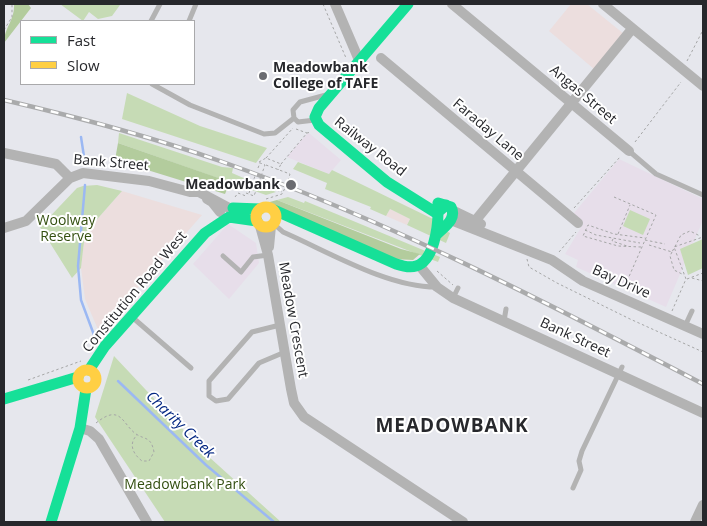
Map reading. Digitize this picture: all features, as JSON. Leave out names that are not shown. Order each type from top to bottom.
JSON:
[{"type":"main road","points":[[315,120],[317,110],[408,4]]},
{"type":"main road","name":"Railway Road","points":[[315,120],[380,177],[408,193],[415,193],[444,220]]},
{"type":"main road","points":[[228,207],[304,223],[396,264],[410,267],[425,263],[444,220]]},
{"type":"main road","name":"Constitution Road West","points":[[87,365],[205,233],[208,224],[228,207]]},
{"type":"main road","points":[[4,399],[78,377],[87,365],[94,374],[96,381],[92,387],[86,389],[79,385],[78,377]]},
{"type":"main road","points":[[51,522],[85,430],[86,389]]},
{"type":"street","points":[[336,4],[359,60]]},
{"type":"street","name":"Angas Street","points":[[452,4],[629,151]]},
{"type":"street","points":[[603,4],[703,86]]},
{"type":"street","points":[[473,224],[632,29]]},
{"type":"street","name":"Faraday Lane","points":[[381,58],[579,225]]},
{"type":"street","name":"Bank Street","points":[[4,153],[56,164],[70,178],[84,173],[149,181],[190,192],[228,207]]},
{"type":"street","points":[[4,228],[26,220],[70,178]]},
{"type":"street","name":"Meadow Crescent","points":[[265,215],[268,255],[294,403],[304,417],[463,522]]},
{"type":"street","name":"Bay Drive","points":[[444,220],[473,224],[558,263],[583,281],[703,334]]},
{"type":"street","name":"Bank Street","points":[[425,263],[437,287],[453,298],[504,322],[620,371],[703,413]]},
{"type":"street","name":"Meadow Crescent","points":[[291,390],[307,412],[456,510],[470,522]]},
{"type":"street","points":[[85,430],[99,439],[147,522]]},
{"type":"street","points":[[695,522],[703,505]]},
{"type":"lane","points":[[151,20],[160,4]]},
{"type":"lane","points":[[190,20],[196,4]]},
{"type":"lane","points":[[155,85],[190,105],[264,134],[274,133],[294,118]]},
{"type":"lane","points":[[315,120],[300,122],[294,118],[293,110],[297,103],[331,93]]},
{"type":"lane","name":"Angas Street","points":[[629,151],[656,174],[703,195]]},
{"type":"lane","points":[[228,207],[250,205],[265,215],[283,232],[393,281],[418,287],[437,287]]},
{"type":"lane","points":[[223,256],[241,272],[253,257],[268,255]]},
{"type":"lane","points":[[453,298],[458,288]]},
{"type":"lane","points":[[504,322],[506,309]]},
{"type":"lane","points":[[685,326],[692,311]]},
{"type":"lane","points":[[131,316],[191,368]]},
{"type":"lane","points":[[280,324],[252,332],[209,381],[209,396],[216,401],[228,399],[259,364],[285,352]]},
{"type":"lane","points":[[574,488],[581,470],[579,461],[582,451],[620,371]]},
{"type":"path","points":[[4,30],[12,17],[12,4]]},
{"type":"path","points":[[323,4],[342,47]]},
{"type":"path","points":[[581,201],[617,158],[629,151],[684,71],[694,51],[692,49],[703,30]]},
{"type":"path","points":[[258,168],[261,162],[294,128]]},
{"type":"path","points":[[278,170],[307,133],[312,132],[316,136]]},
{"type":"path","points":[[266,158],[281,164]]},
{"type":"path","points":[[261,162],[258,162],[290,174],[288,180]]},
{"type":"path","points":[[246,193],[254,196],[265,165]]},
{"type":"path","points":[[246,193],[249,194],[255,176]]},
{"type":"path","points":[[258,183],[283,192]]},
{"type":"path","points":[[246,193],[249,194],[248,197],[265,215],[285,188]]},
{"type":"path","points":[[228,207],[238,193],[248,197]]},
{"type":"path","points":[[614,197],[656,215],[623,290]]},
{"type":"path","points":[[618,234],[630,204]]},
{"type":"path","points":[[558,252],[579,225]]},
{"type":"path","points":[[641,248],[583,236],[588,225],[618,234],[665,244]]},
{"type":"path","points":[[588,232],[640,243]]},
{"type":"path","points":[[685,275],[674,270],[670,256],[681,235],[690,232],[703,237]]},
{"type":"path","points":[[674,248],[703,237]]},
{"type":"path","points":[[613,238],[612,241],[627,246]]},
{"type":"path","points":[[649,245],[672,252]]},
{"type":"path","points":[[669,319],[686,279],[674,248]]},
{"type":"path","points":[[530,250],[526,258],[530,267],[557,283],[703,352]]},
{"type":"path","points":[[425,263],[458,288]]},
{"type":"path","points":[[686,279],[703,273]]},
{"type":"path","points":[[691,277],[703,281]]},
{"type":"path","points":[[22,382],[87,365]]},
{"type":"path","points":[[85,430],[106,417],[120,416],[136,435],[147,438],[154,449],[153,457],[149,461],[142,461],[133,452],[132,442],[136,435]]},
{"type":"shaded area","points":[[571,4],[587,4],[624,34],[594,69],[549,31]]},
{"type":"shaded area","points":[[309,133],[341,160],[329,174],[287,157]]},
{"type":"shaded area","points":[[619,159],[703,199],[703,220],[666,307],[576,267],[578,260],[565,254],[583,224],[574,213]]},
{"type":"shaded area","points":[[122,191],[202,215],[99,332],[85,299],[81,268],[85,233]]},
{"type":"shaded area","points":[[390,209],[410,219],[407,225],[386,216]]},
{"type":"shaded area","points":[[228,224],[256,243],[259,263],[229,299],[193,264]]},
{"type":"green space","points":[[14,4],[28,4],[31,8],[4,43],[4,38],[14,10]]},
{"type":"green space","points":[[60,4],[120,4],[112,16],[98,19],[89,12],[82,20]]},
{"type":"green space","points":[[127,93],[200,126],[267,148],[256,163],[122,119]]},
{"type":"green space","points":[[119,133],[222,167],[233,168],[232,173],[276,192],[266,195],[118,143]]},
{"type":"green space","points":[[118,143],[230,182],[225,194],[115,160]]},
{"type":"green space","points":[[298,162],[329,174],[332,170],[433,219],[433,224],[450,233],[446,243],[407,225],[410,219],[390,209],[386,216],[370,209],[371,207],[325,189],[327,183],[293,169]]},
{"type":"green space","name":"Woolway Reserve","points":[[97,185],[122,191],[85,233],[81,268],[72,278],[40,227],[77,188]]},
{"type":"green space","points":[[288,197],[304,203],[305,201],[440,257],[438,262],[277,200]]},
{"type":"green space","points":[[277,200],[401,249],[420,254],[413,260],[394,259],[266,203]]},
{"type":"green space","points":[[630,210],[650,219],[643,235],[623,226]]},
{"type":"green space","points":[[703,239],[703,268],[688,275],[680,249]]},
{"type":"green space","name":"Meadowbank Park","points":[[114,356],[208,456],[281,522],[165,522],[95,417]]},
{"type":"waterway","points":[[81,137],[85,163]]},
{"type":"waterway","name":"Charity Creek","points":[[85,185],[78,266],[81,300],[97,343]]},
{"type":"waterway","name":"Charity Creek","points":[[118,381],[206,465],[274,522]]},
{"type":"railway","points":[[4,100],[86,120],[167,143],[282,184],[344,209],[525,293],[703,384]]},
{"type":"traffic: fast","points":[[408,4],[319,108],[315,117],[319,125],[387,182],[438,214]]},
{"type":"traffic: fast","points":[[437,234],[449,222],[452,215],[451,207],[438,203]]},
{"type":"traffic: fast","points":[[274,210],[396,264],[411,267],[422,263],[431,251],[436,234],[438,212],[446,205]]},
{"type":"traffic: fast","points":[[233,208],[260,209]]},
{"type":"traffic: fast","points":[[89,370],[105,346],[205,233],[229,217],[257,221]]},
{"type":"traffic: fast","points":[[4,399],[78,377]]},
{"type":"traffic: fast","points":[[51,522],[80,428],[86,389]]},
{"type":"traffic: slow","points":[[266,207],[273,210],[276,217],[273,224],[266,227],[259,224],[256,217],[259,210],[266,207]]},
{"type":"traffic: slow","points":[[83,370],[91,370],[96,375],[96,379],[94,386],[83,388],[78,383],[78,375],[83,370]]},
{"type":"place","name":"Meadowbank College of TAFE","points":[[263,76]]},
{"type":"place","name":"Meadowbank","points":[[291,185]]},
{"type":"district","name":"MEADOWBANK","points":[[452,427]]}]
